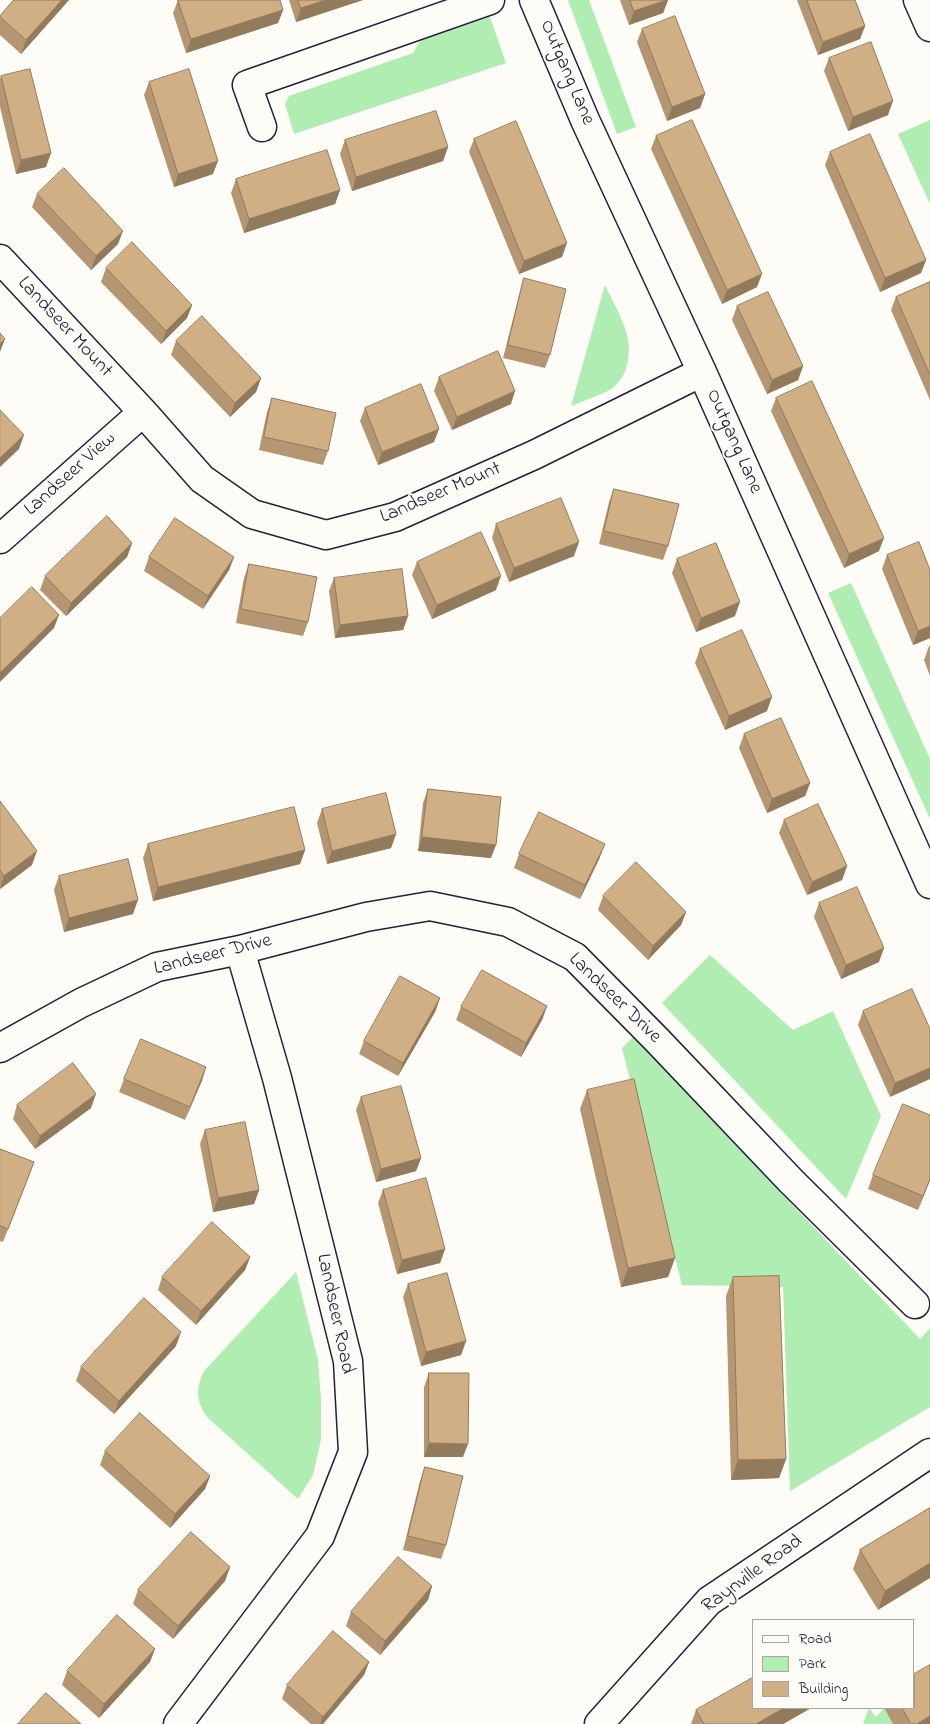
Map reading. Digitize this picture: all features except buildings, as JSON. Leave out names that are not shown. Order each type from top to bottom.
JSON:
[{"type":"street","points":[[262,127],[247,85],[490,0]]},
{"type":"street","name":"Outgang Lane","points":[[534,0],[585,120],[702,372],[930,884]]},
{"type":"street","points":[[918,0],[930,27]]},
{"type":"street","name":"Landseer Mount","points":[[0,260],[143,412],[202,480],[252,514],[326,535],[395,517],[534,454],[702,372]]},
{"type":"street","name":"Landseer View","points":[[0,539],[143,412]]},
{"type":"street","name":"Landseer Drive","points":[[2,1042],[157,967],[240,950],[366,918],[430,906],[508,922],[575,957],[791,1181],[915,1304]]},
{"type":"street","name":"Landseer Road","points":[[178,1724],[320,1536],[353,1452],[348,1361],[277,1078],[240,950]]},
{"type":"street","name":"Raynville Road","points":[[599,1724],[709,1601],[930,1453]]},
{"type":"green space","points":[[568,0],[589,0],[636,127],[617,134]]},
{"type":"green space","points":[[490,17],[506,63],[294,134],[285,104],[289,96],[413,53],[420,41]]},
{"type":"green space","points":[[930,120],[930,204],[898,134]]},
{"type":"green space","points":[[605,285],[626,331],[629,347],[627,364],[621,379],[610,390],[571,406]]},
{"type":"green space","points":[[851,583],[930,759],[930,819],[828,593]]},
{"type":"green space","points":[[710,955],[793,1030],[833,1011],[881,1116],[846,1199],[662,1003]]},
{"type":"green space","points":[[633,1037],[920,1339],[930,1328],[930,1407],[790,1491],[783,1287],[682,1285],[622,1048]]},
{"type":"green space","points":[[296,1272],[318,1360],[321,1399],[321,1440],[313,1475],[298,1499],[208,1418],[201,1406],[198,1395],[199,1384],[204,1371]]},
{"type":"green space","points":[[869,1709],[876,1717],[885,1709],[893,1724],[863,1724]]}]
